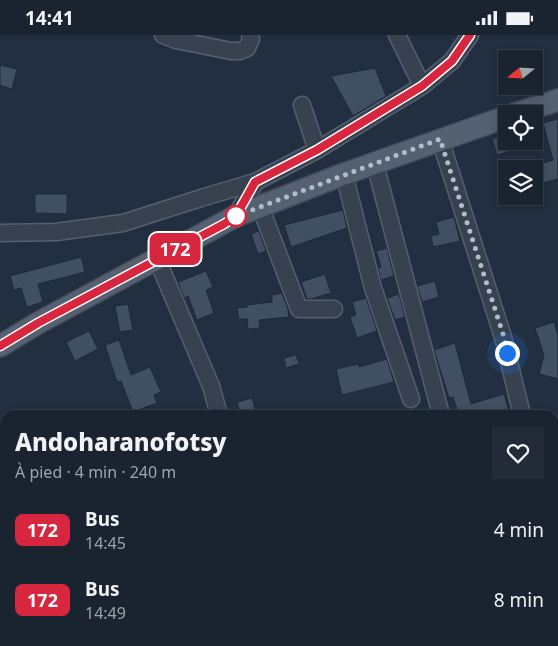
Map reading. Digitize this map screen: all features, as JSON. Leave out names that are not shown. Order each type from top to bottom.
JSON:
[{"type":"main road","points":[[543,105],[558,100]]},
{"type":"main road","points":[[0,346],[38,323],[236,216],[440,139],[498,120]]},
{"type":"street","points":[[163,35],[176,40],[231,51],[240,51],[248,48],[251,39],[250,35]]},
{"type":"street","points":[[397,35],[422,86]]},
{"type":"street","points":[[0,233],[56,232],[123,223],[255,182],[317,150],[422,86],[452,61],[470,35]]},
{"type":"street","points":[[302,105],[317,150]]},
{"type":"street","points":[[440,139],[504,337],[521,410]]},
{"type":"street","points":[[375,164],[440,410]]},
{"type":"street","points":[[344,175],[373,288],[411,399]]},
{"type":"street","points":[[236,216],[255,182]]},
{"type":"street","points":[[260,206],[299,309],[334,309]]},
{"type":"street","points":[[157,259],[211,387],[218,410]]},
{"type":"building","points":[[0,65],[17,69],[12,89],[0,85]]},
{"type":"building","points":[[375,68],[386,96],[353,116],[331,76]]},
{"type":"building","points":[[558,119],[558,179],[543,183],[543,163],[553,160],[543,123]]},
{"type":"building","points":[[498,137],[498,150],[507,150],[508,152],[497,155],[492,139]]},
{"type":"building","points":[[35,194],[67,194],[67,214],[35,213]]},
{"type":"building","points":[[343,210],[347,228],[291,247],[284,225]]},
{"type":"building","points":[[454,217],[460,241],[433,247],[431,236],[439,234],[436,222]]},
{"type":"building","points":[[259,231],[266,251],[258,254],[251,234]]},
{"type":"building","points":[[387,248],[394,276],[381,280],[378,268],[381,267],[376,251]]},
{"type":"building","points":[[81,257],[85,272],[38,284],[43,302],[27,307],[21,288],[14,290],[10,276]]},
{"type":"building","points":[[206,271],[213,287],[206,290],[214,313],[197,320],[188,296],[184,298],[178,282]]},
{"type":"building","points":[[325,274],[331,293],[307,299],[301,282]]},
{"type":"building","points":[[435,281],[439,297],[422,302],[417,286]]},
{"type":"building","points":[[282,293],[289,317],[259,320],[260,328],[248,329],[247,319],[239,319],[237,308],[272,302],[272,295]]},
{"type":"building","points":[[399,294],[405,317],[395,320],[387,298]]},
{"type":"building","points":[[366,298],[377,331],[357,338],[350,317],[356,315],[352,302]]},
{"type":"building","points":[[128,304],[133,330],[120,332],[115,306]]},
{"type":"building","points":[[554,322],[558,335],[558,379],[539,374],[544,355],[535,328]]},
{"type":"building","points":[[89,331],[98,349],[75,361],[66,342]]},
{"type":"building","points":[[119,340],[131,375],[150,367],[161,392],[154,395],[157,403],[138,410],[132,410],[121,381],[117,382],[105,345]]},
{"type":"building","points":[[455,343],[471,404],[504,394],[509,410],[457,410],[453,397],[449,398],[434,350]]},
{"type":"building","points":[[296,355],[299,364],[286,368],[284,358]]},
{"type":"building","points":[[387,359],[394,382],[342,395],[336,369],[359,364],[359,367]]},
{"type":"building","points":[[252,398],[256,410],[239,410],[237,402]]},
{"type":"bus line","name":"172","points":[[0,346],[38,323],[224,224],[236,216],[255,182],[293,164],[422,86],[452,61],[470,35]]},
{"type":"route","points":[[236,216],[440,139],[504,337],[507,353]]}]
